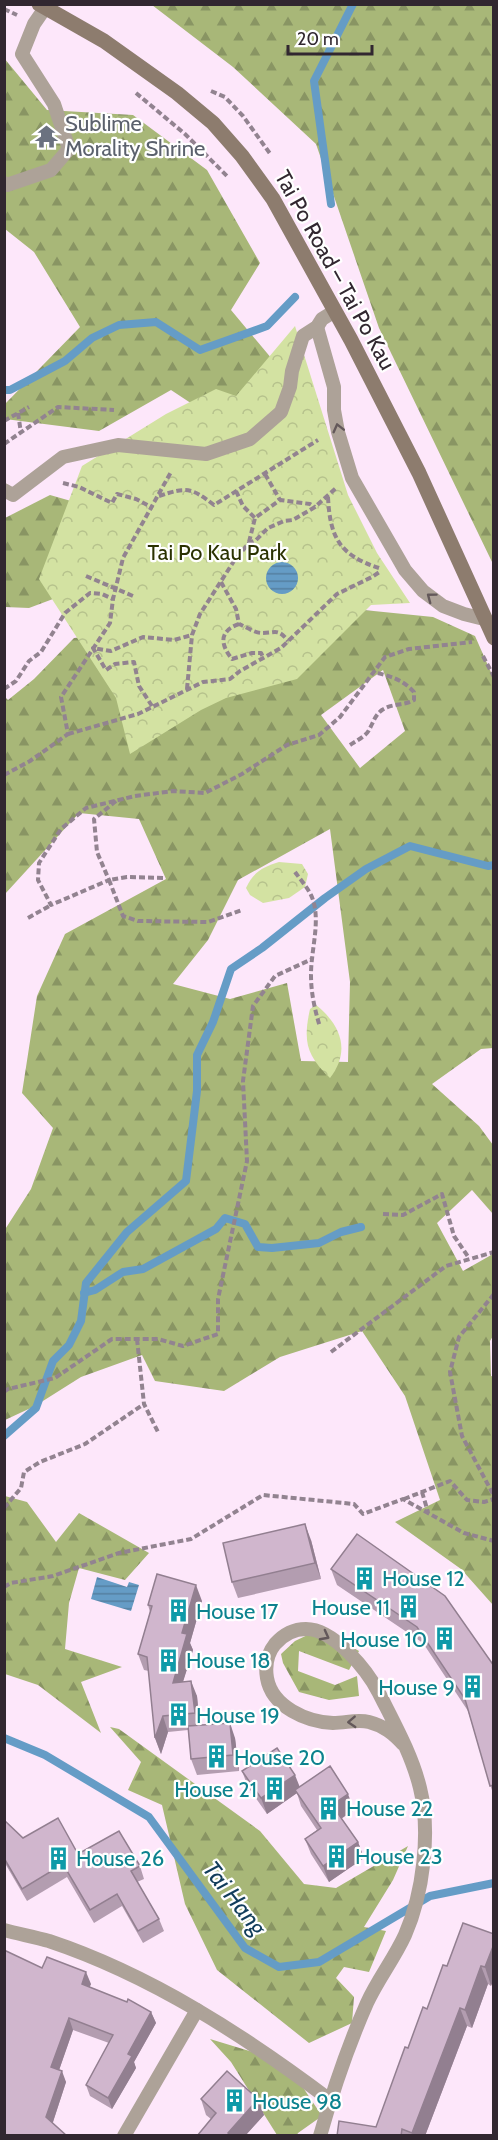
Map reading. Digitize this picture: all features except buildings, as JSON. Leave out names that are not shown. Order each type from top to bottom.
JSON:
[{"type":"main road","name":"Tai Po Road – Tai Po Kau","points":[[42,6],[104,41],[177,93],[213,123],[242,156],[273,199],[335,311],[419,473],[494,639]]},
{"type":"lane","points":[[4,183],[7,185],[51,170],[69,149],[54,104],[22,54],[42,6]]},
{"type":"lane","points":[[4,490],[13,495],[63,457],[118,445],[206,454],[250,439],[281,412],[303,336],[335,311]]},
{"type":"lane","points":[[317,327],[334,387],[334,410],[338,432],[352,478],[405,570],[423,591],[442,606],[484,619]]},
{"type":"lane","points":[[320,2136],[349,2046],[368,2001],[404,1936],[416,1900],[425,1838],[422,1797],[414,1766],[371,1678],[349,1652],[312,1629],[291,1632],[273,1646],[267,1658],[265,1670],[267,1683],[273,1694],[295,1713],[323,1722],[366,1721],[393,1733],[403,1744]]},
{"type":"lane","points":[[4,1930],[47,1941],[90,1956],[197,2010],[265,2053],[330,2100]]},
{"type":"lane","points":[[124,2136],[197,2010]]},
{"type":"path","points":[[4,9],[34,24]]},
{"type":"path","points":[[130,88],[185,134],[234,186]]},
{"type":"path","points":[[4,421],[29,407]]},
{"type":"path","points":[[4,444],[58,407],[114,410]]},
{"type":"path","points":[[18,413],[21,433]]},
{"type":"path","points":[[159,496],[181,488],[197,491],[214,505],[320,439],[338,432]]},
{"type":"path","points":[[68,734],[61,697],[110,623],[112,599],[123,558],[153,508],[182,452]]},
{"type":"path","points":[[265,474],[280,500]]},
{"type":"path","points":[[40,475],[79,487],[112,503],[117,494],[136,499],[153,508]]},
{"type":"path","points":[[249,543],[256,540],[268,528],[293,520],[315,507],[345,481],[352,478]]},
{"type":"path","points":[[236,491],[243,506],[255,518]]},
{"type":"path","points":[[328,496],[333,533],[341,547],[361,562],[383,570]]},
{"type":"path","points":[[187,690],[192,635],[200,614],[249,543],[255,518],[280,500],[310,504],[315,507]]},
{"type":"path","points":[[4,775],[30,761],[68,734],[138,714],[203,682],[230,679],[281,648],[337,594],[372,577],[397,556]]},
{"type":"path","points":[[86,576],[133,596]]},
{"type":"path","points":[[220,582],[236,609],[239,624]]},
{"type":"path","points":[[4,689],[16,681],[29,661],[41,652],[65,613],[90,593],[102,594],[112,599]]},
{"type":"path","points":[[51,905],[38,880],[39,864],[61,829],[86,808],[135,796],[173,791],[205,793],[242,774],[287,745],[319,735],[340,717],[386,657],[409,649],[476,642],[464,614]]},
{"type":"path","points":[[264,657],[261,653],[252,653],[232,659],[223,645],[224,635],[231,627],[239,624],[261,633],[273,630],[282,633],[288,640]]},
{"type":"path","points":[[93,648],[111,651],[143,637],[174,640],[192,635]]},
{"type":"path","points":[[93,648],[106,670],[115,664],[134,662],[139,686],[152,706]]},
{"type":"path","points":[[480,651],[494,677]]},
{"type":"path","points":[[350,745],[369,732],[372,722],[380,711],[388,707],[408,704],[414,700],[414,692],[405,683],[395,677],[373,672]]},
{"type":"path","points":[[116,801],[94,819],[97,852],[123,916],[138,921],[208,922],[242,910]]},
{"type":"path","points":[[295,872],[312,896],[316,941],[312,959],[312,1001],[320,1027]]},
{"type":"path","points":[[28,918],[51,905],[109,880],[163,878]]},
{"type":"path","points":[[4,1392],[8,1389],[55,1378],[112,1339],[158,1339],[183,1346],[218,1334],[218,1299],[247,1161],[243,1081],[253,1006],[275,976],[312,959]]},
{"type":"path","points":[[383,1214],[403,1215],[442,1194],[454,1236],[470,1258]]},
{"type":"path","points":[[331,1352],[446,1266],[494,1252]]},
{"type":"path","points":[[4,1587],[11,1583],[53,1576],[118,1553],[191,1539],[264,1495],[354,1504],[363,1514],[450,1481],[466,1500],[484,1502],[494,1497],[462,1436],[450,1371],[459,1336],[494,1294]]},
{"type":"path","points":[[138,1339],[144,1404],[159,1434]]},
{"type":"path","points":[[4,1508],[21,1488],[24,1472],[40,1462],[85,1444],[144,1404]]},
{"type":"path","points":[[422,1492],[428,1512]]},
{"type":"path","points":[[403,1499],[464,1533],[494,1540]]},
{"type":"green space","points":[[152,5],[493,5],[493,564],[379,328],[316,144],[233,67]]},
{"type":"green space","points":[[4,58],[47,110],[133,115],[207,170],[260,263],[231,310],[272,359],[233,431],[171,390],[99,431],[5,419],[5,404],[80,327],[34,252],[5,229]]},
{"type":"green space","name":"Tai Po Kau Park","points":[[295,326],[348,495],[377,553],[410,603],[371,605],[297,679],[226,698],[201,710],[130,754],[116,698],[39,579],[82,466],[166,414],[216,389],[236,396]]},
{"type":"green space","points":[[50,495],[106,511],[77,590],[29,608],[5,607],[5,518]]},
{"type":"green space","points":[[344,608],[433,617],[475,636],[493,677],[493,1048],[481,1049],[432,1084],[479,1126],[493,1145],[493,1214],[472,1190],[437,1223],[463,1271],[493,1254],[493,1336],[490,1341],[491,1376],[494,1377],[493,1605],[461,1569],[395,1522],[440,1500],[405,1396],[362,1331],[280,1357],[224,1391],[155,1381],[142,1355],[81,1377],[35,1406],[5,1420],[4,1231],[31,1189],[53,1128],[22,1093],[37,996],[65,934],[166,879],[139,819],[79,813],[5,894],[5,697],[8,700],[34,679],[74,638]],"holes":[[[383,670],[405,731],[360,768],[321,715]],[[330,829],[350,982],[348,1062],[301,1061],[287,983],[230,999],[173,984],[208,940],[238,880]]]},
{"type":"green space","points":[[279,862],[302,864],[308,874],[305,887],[289,898],[263,903],[250,895],[246,888],[259,871]]},
{"type":"green space","points":[[316,1005],[332,1021],[340,1039],[340,1058],[330,1078],[316,1062],[308,1047],[307,1030],[310,1009]]},
{"type":"green space","points":[[5,1496],[27,1502],[56,1542],[79,1513],[149,1553],[125,1580],[79,1568],[69,1603],[65,1649],[122,1667],[81,1682],[101,1733],[38,1685],[5,1674]]},
{"type":"green space","points":[[320,1629],[359,1651],[349,1670],[299,1651],[298,1671],[335,1685],[357,1676],[359,1696],[329,1700],[299,1692],[283,1663],[281,1654],[295,1641]]},
{"type":"green space","points":[[110,1727],[119,1729],[260,1831],[304,1884],[336,1888],[408,1846],[393,1880],[364,1927],[386,1931],[369,1972],[344,1967],[336,1978],[354,1997],[352,2023],[309,2043],[217,1970],[185,1904],[162,1805],[128,1790],[141,1762]]},
{"type":"green space","points":[[210,2039],[286,2062],[322,2116],[297,2135],[277,2135],[231,2062]]},
{"type":"water","points":[[282,562],[294,566],[298,578],[294,590],[282,594],[270,590],[266,578],[270,566]]},
{"type":"water","points":[[97,1577],[127,1587],[129,1582],[139,1585],[131,1611],[91,1599]]},
{"type":"waterway","points":[[331,204],[314,81],[353,4]]},
{"type":"waterway","points":[[4,390],[10,390],[65,361],[92,338],[119,325],[156,322],[200,350],[267,326],[295,297]]},
{"type":"waterway","points":[[4,1436],[36,1408],[53,1361],[69,1345],[81,1321],[86,1283],[127,1232],[186,1181],[197,1091],[197,1055],[213,1022],[231,969],[366,869],[410,846],[488,866],[494,865]]},
{"type":"waterway","points":[[84,1293],[95,1290],[123,1272],[143,1269],[216,1229],[225,1218],[245,1224],[258,1247],[272,1248],[319,1243],[341,1232],[361,1227]]},
{"type":"waterway","name":"Tai Hang","points":[[4,1738],[45,1755],[149,1817],[245,1948],[279,1967],[319,1962],[430,1896],[494,1883]]},
{"type":"place","name":"Sublime Morality Shrine","points":[[47,136]]},
{"type":"place","name":"House 12","points":[[364,1578]]},
{"type":"place","name":"House 11","points":[[408,1607]]},
{"type":"place","name":"House 17","points":[[178,1611]]},
{"type":"place","name":"House 10","points":[[445,1639]]},
{"type":"place","name":"House 18","points":[[168,1660]]},
{"type":"place","name":"House 9","points":[[473,1687]]},
{"type":"place","name":"House 19","points":[[178,1715]]},
{"type":"place","name":"House 20","points":[[216,1757]]},
{"type":"place","name":"House 21","points":[[275,1789]]},
{"type":"place","name":"House 22","points":[[328,1808]]},
{"type":"place","name":"House 23","points":[[337,1856]]},
{"type":"place","name":"House 26","points":[[58,1858]]},
{"type":"place","name":"House 98","points":[[234,2101]]}]
